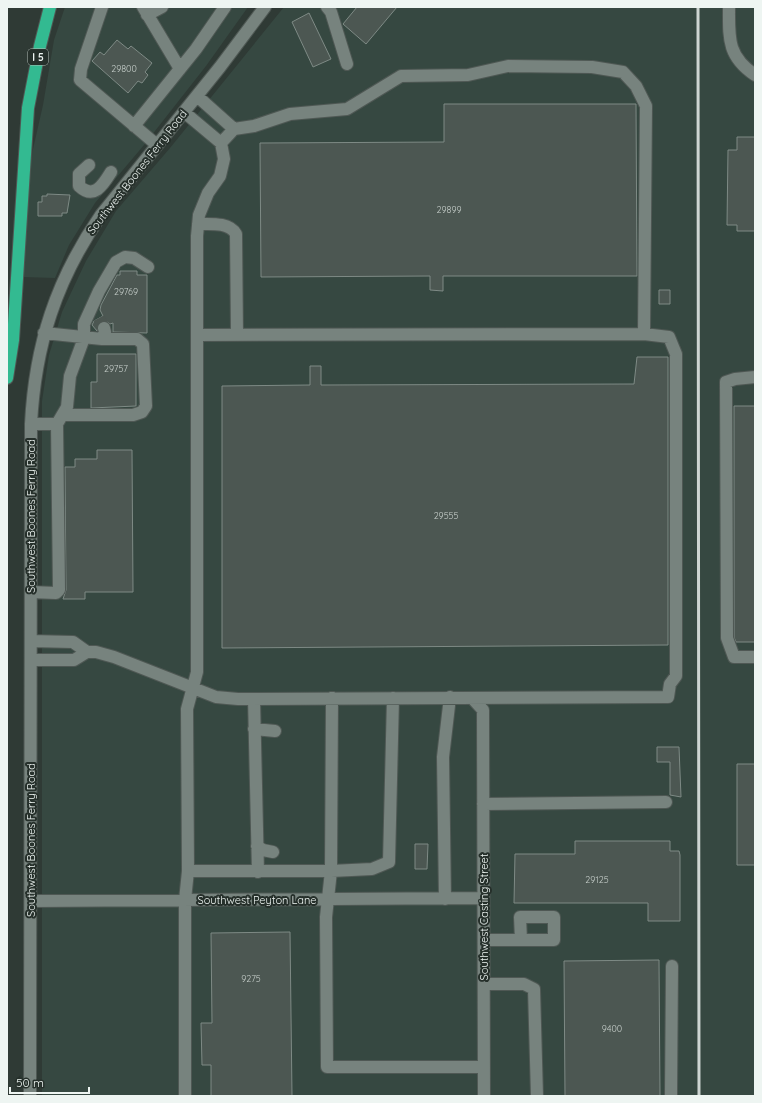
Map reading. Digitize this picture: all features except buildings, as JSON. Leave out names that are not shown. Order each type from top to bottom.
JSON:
[{"type":"highway","name":"I 5","points":[[7,378],[13,340],[28,108],[40,46],[50,7]]},
{"type":"street","points":[[102,7],[81,69],[80,80],[157,145]]},
{"type":"street","points":[[162,7],[145,11],[180,69]]},
{"type":"street","points":[[134,126],[180,69],[225,7]]},
{"type":"street","name":"Southwest Boones Ferry Road","points":[[30,1096],[32,660],[31,424],[36,370],[44,333],[59,290],[87,236],[101,215],[197,96],[265,7]]},
{"type":"street","points":[[729,7],[730,43],[734,55],[755,75]]},
{"type":"street","points":[[331,9],[347,64]]},
{"type":"street","points":[[221,143],[234,129],[254,126],[290,114],[347,109],[402,76],[468,75],[508,66],[592,67],[623,72],[636,86],[646,106],[644,334]]},
{"type":"street","points":[[197,96],[234,129]]},
{"type":"street","points":[[184,112],[221,143],[224,159],[220,176],[208,193],[199,215],[198,224],[196,335],[197,672],[187,709],[188,871],[185,900],[186,1096]]},
{"type":"street","points":[[89,165],[80,174],[79,186],[84,191],[91,192],[97,190],[111,172]]},
{"type":"street","points":[[198,224],[225,225],[233,228],[236,234],[237,335]]},
{"type":"street","points":[[31,592],[56,592],[59,590],[60,420],[67,407],[70,376],[78,350],[84,338],[98,325],[116,262],[125,257],[134,258],[148,267]]},
{"type":"street","points":[[31,424],[60,420],[133,415],[142,412],[146,406],[143,344],[137,339],[98,325],[84,324],[84,338]]},
{"type":"street","points":[[44,333],[84,338]]},
{"type":"street","points":[[32,660],[74,660],[87,652],[96,652],[114,657],[216,697],[254,699],[450,697],[473,699],[668,697],[670,684],[676,676],[676,354],[669,337],[644,334],[196,335]]},
{"type":"street","points":[[755,377],[735,379],[726,382],[726,428],[727,638],[734,657],[755,657]]},
{"type":"street","points":[[31,641],[73,642],[87,652]]},
{"type":"street","points":[[445,899],[443,757],[450,697]]},
{"type":"street","points":[[332,698],[331,871],[326,916],[327,1067],[484,1067]]},
{"type":"street","points":[[188,871],[331,871],[372,869],[389,862],[393,698]]},
{"type":"street","points":[[254,699],[258,872]]},
{"type":"street","name":"Southwest Casting Street","points":[[473,699],[483,710],[484,1096]]},
{"type":"street","points":[[254,729],[275,731]]},
{"type":"street","points":[[483,804],[666,802]]},
{"type":"street","points":[[257,846],[263,850],[273,852]]},
{"type":"street","name":"Southwest Peyton Lane","points":[[31,901],[484,898]]},
{"type":"street","points":[[484,940],[520,940]]},
{"type":"street","points":[[671,1096],[672,966]]},
{"type":"street","points":[[484,984],[524,984],[534,989],[537,1096]]},
{"type":"shaded area","points":[[65,7],[248,7],[206,66],[144,145],[95,203],[69,245],[55,278],[23,277],[31,158],[43,105],[54,40]]},
{"type":"shaded area","points":[[284,7],[755,7],[755,1096],[42,1096],[42,401],[49,355],[62,312],[86,261],[116,211],[170,148]]},
{"type":"tunnel","points":[[99,318],[104,328]]},
{"type":"railway","points":[[698,7],[699,1096]]}]
